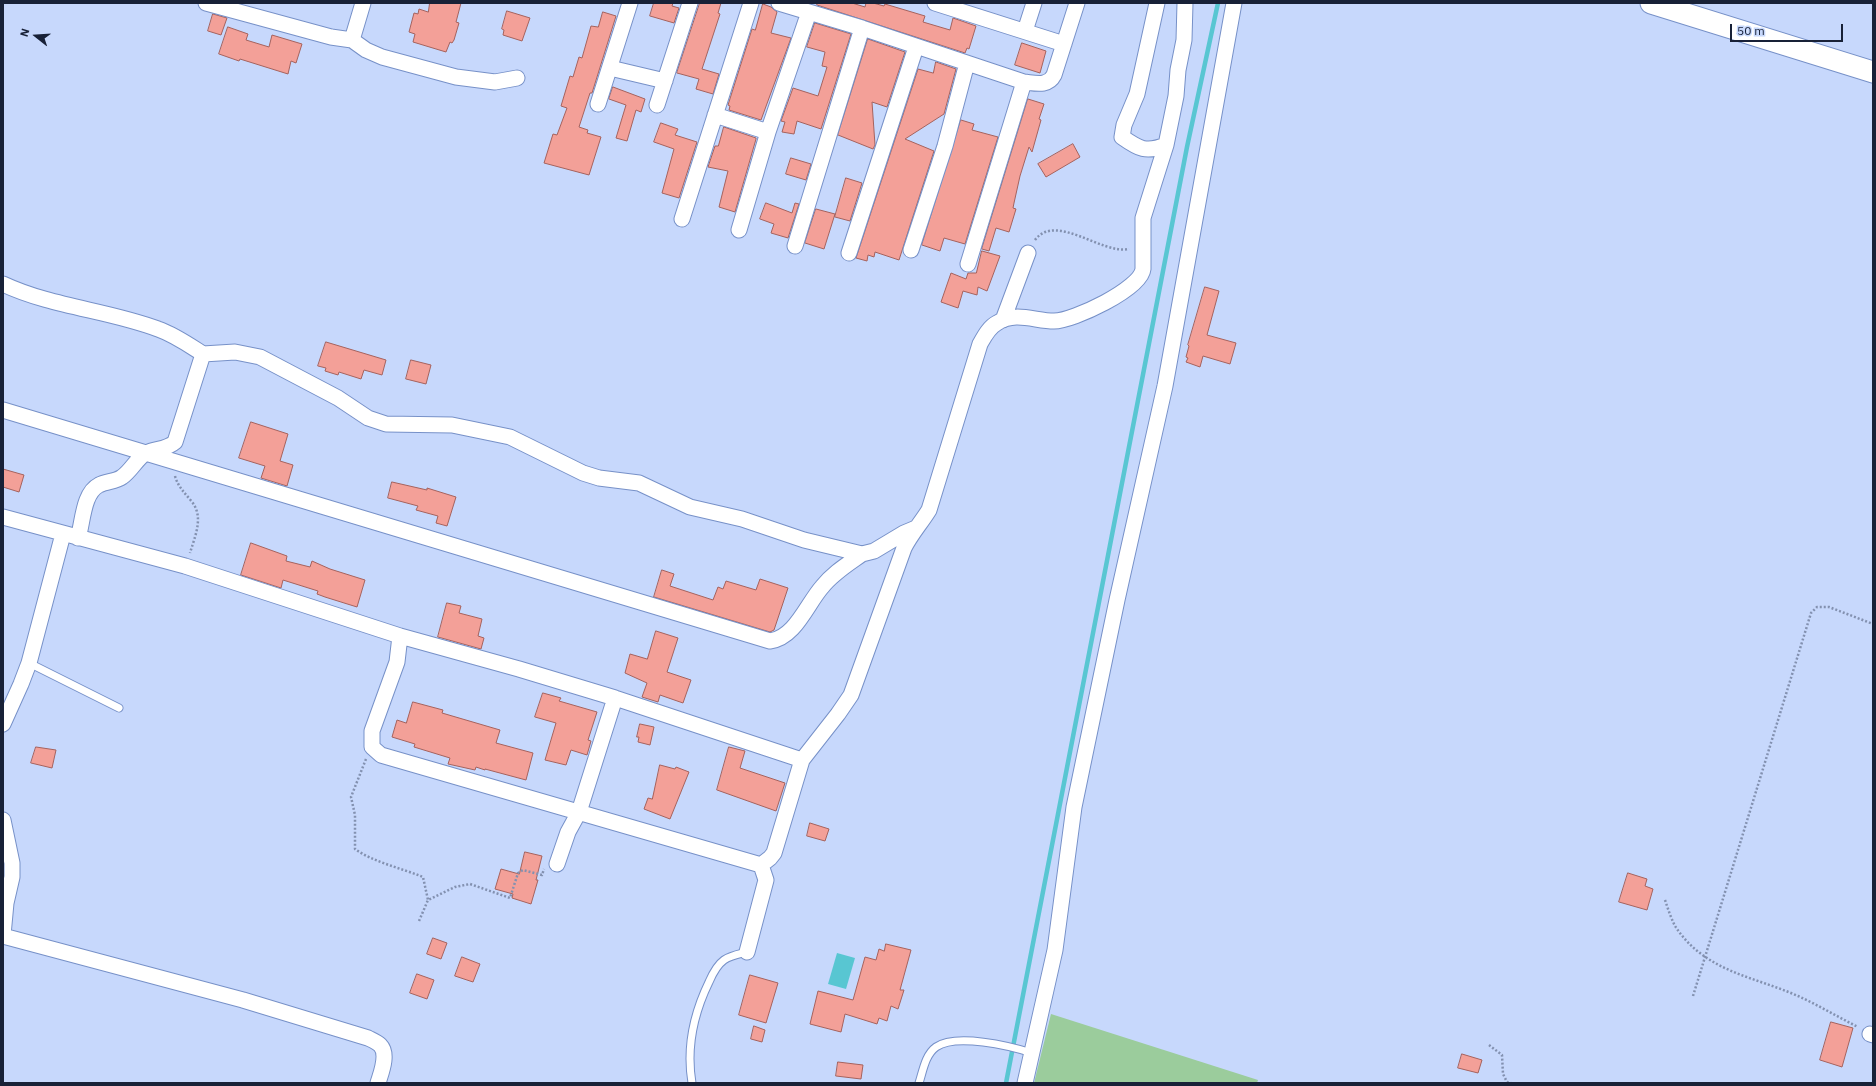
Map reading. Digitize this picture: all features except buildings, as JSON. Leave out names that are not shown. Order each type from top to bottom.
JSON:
[{"type":"main road","points":[[1651,3],[1873,72]]},
{"type":"street","points":[[206,3],[331,37],[352,40],[366,50],[382,57],[456,77],[495,82],[517,78]]},
{"type":"street","points":[[352,40],[363,3]]},
{"type":"street","points":[[598,104],[630,3]]},
{"type":"street","points":[[657,105],[690,3]]},
{"type":"street","points":[[682,219],[751,3]]},
{"type":"street","points":[[779,3],[862,28],[1024,82],[1045,84],[1051,81],[1077,3]]},
{"type":"street","points":[[935,3],[1064,44]]},
{"type":"street","points":[[1025,31],[1034,3]]},
{"type":"street","points":[[1157,3],[1137,94],[1124,125],[1122,137],[1134,145],[1145,149],[1153,150],[1166,145]]},
{"type":"street","points":[[760,865],[774,853],[802,760],[851,695],[904,548],[929,510],[936,492],[960,406],[980,344],[988,331],[997,322],[1013,317],[1034,317],[1053,321],[1069,319],[1090,311],[1132,284],[1141,275],[1143,269],[1143,218],[1166,145],[1176,96],[1178,70],[1184,40],[1185,3]]},
{"type":"street","points":[[1025,1083],[1028,1051],[1055,950],[1074,807],[1116,600],[1164,386],[1234,3]]},
{"type":"street","points":[[738,230],[768,132],[809,12]]},
{"type":"street","points":[[794,246],[862,28]]},
{"type":"street","points":[[850,253],[916,47]]},
{"type":"street","points":[[911,250],[945,146],[967,63]]},
{"type":"street","points":[[610,68],[664,81]]},
{"type":"street","points":[[968,264],[1024,82]]},
{"type":"street","points":[[715,115],[768,132]]},
{"type":"street","points":[[1003,320],[1028,253]]},
{"type":"street","points":[[3,284],[75,307],[157,328],[175,336],[204,354],[235,352],[260,357],[338,398],[377,423],[452,425],[510,437],[583,473],[599,478],[639,483],[690,507],[742,519],[804,540],[862,554]]},
{"type":"street","points":[[3,724],[29,663],[71,536],[82,524],[85,502],[91,490],[98,485],[122,477],[146,453],[169,447],[175,442],[204,354]]},
{"type":"street","points":[[3,410],[170,459],[770,641],[778,640],[787,633],[822,586],[838,571],[862,554],[874,551],[904,533],[916,528]]},
{"type":"street","points":[[3,517],[185,566],[400,636],[519,668],[615,698],[802,760]]},
{"type":"street","points":[[400,636],[397,662],[372,731],[372,747],[381,755],[606,819],[760,865]]},
{"type":"street","points":[[558,861],[568,832],[579,812],[615,698]]},
{"type":"street","points":[[3,820],[12,863],[12,877],[6,903],[3,935],[243,1000],[368,1038],[380,1045],[383,1050],[384,1058],[378,1083]]},
{"type":"street","points":[[747,952],[766,880],[760,865]]},
{"type":"lane","points":[[29,663],[119,708]]},
{"type":"lane","points":[[692,1083],[690,1068],[691,1038],[698,1005],[712,975],[723,960],[734,954],[747,952]]},
{"type":"lane","points":[[919,1083],[928,1057],[936,1047],[949,1043],[969,1040],[1028,1051]]},
{"type":"path","points":[[1028,253],[1038,236],[1044,231],[1051,230],[1065,232],[1118,250],[1142,244]]},
{"type":"path","points":[[170,459],[178,485],[194,503],[198,516],[197,530],[185,566]]},
{"type":"path","points":[[1693,996],[1811,613],[1817,607],[1829,607],[1873,624]]},
{"type":"path","points":[[372,747],[351,797],[355,814],[355,849],[366,857],[394,865],[423,877],[428,899],[419,921]]},
{"type":"path","points":[[428,899],[455,887],[470,884],[510,898],[518,873],[523,870],[542,875],[546,860],[558,861]]},
{"type":"path","points":[[1665,900],[1675,925],[1691,946],[1714,964],[1751,980],[1797,996],[1871,1034]]},
{"type":"path","points":[[1489,1045],[1502,1056],[1503,1074],[1507,1082],[1511,1083]]},
{"type":"shaded area","points":[[837,953],[855,958],[846,989],[828,984]]},
{"type":"shaded area","points":[[1051,1014],[1258,1080],[1257,1083],[1034,1083]]},
{"type":"waterway","points":[[1006,1083],[1187,147],[1218,3]]}]
